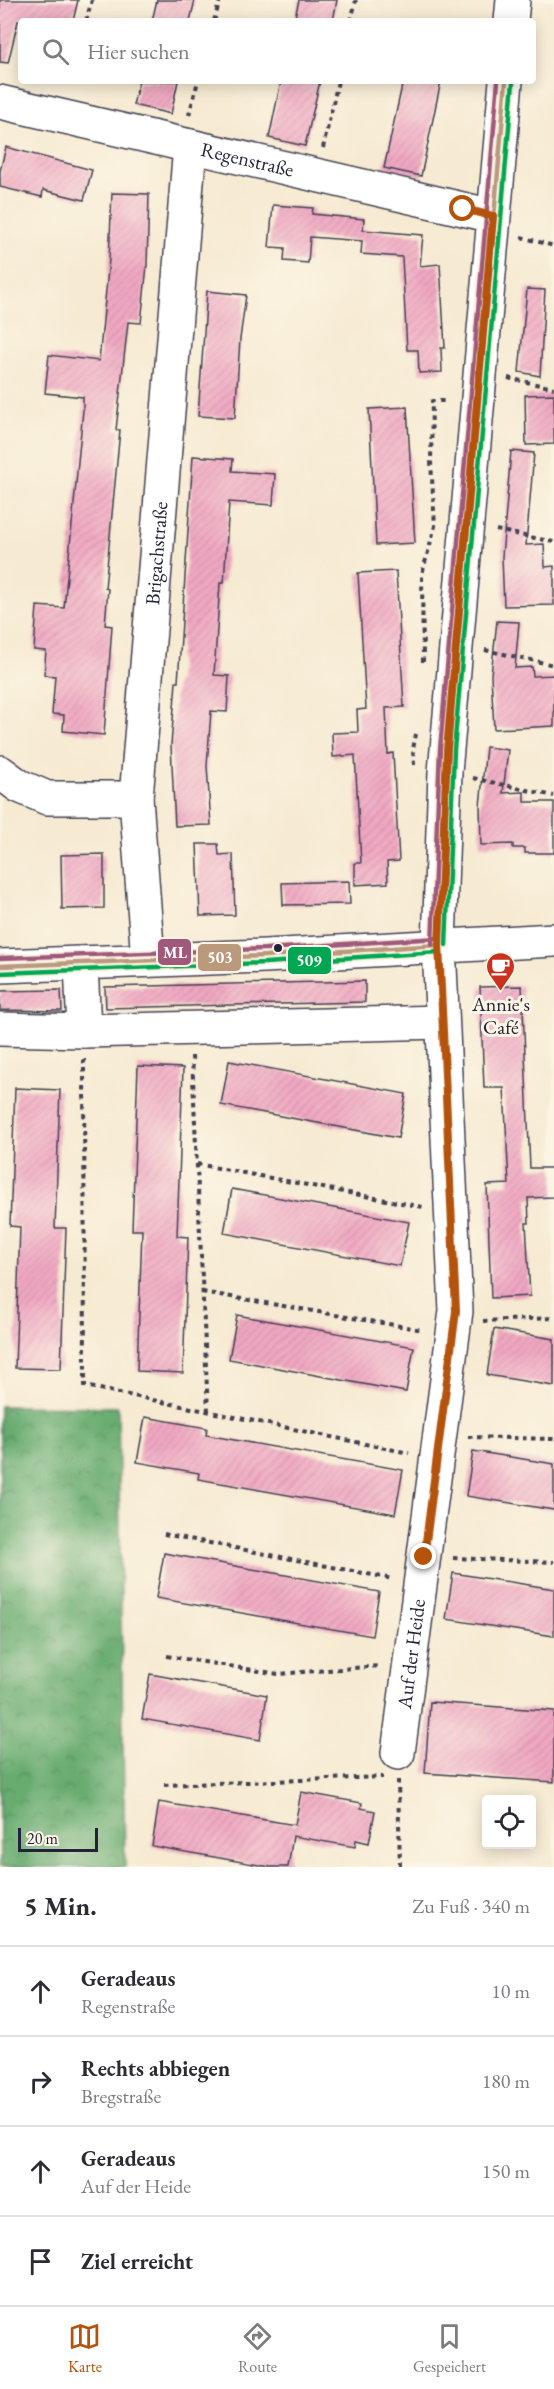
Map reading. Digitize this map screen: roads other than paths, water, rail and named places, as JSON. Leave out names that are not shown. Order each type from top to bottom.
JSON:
[{"type":"street","points":[[511,18],[513,0]]},
{"type":"street","name":"Auf der Heide","points":[[398,1752],[456,1311],[439,945],[445,772],[506,84]]},
{"type":"street","name":"Regenstraße","points":[[0,102],[493,216]]},
{"type":"street","name":"Brigachstraße","points":[[148,960],[136,798],[186,145]]},
{"type":"street","points":[[0,772],[19,786],[47,798],[136,798]]},
{"type":"street","points":[[0,966],[554,940]]},
{"type":"street","points":[[81,963],[84,1031]]},
{"type":"street","points":[[0,1029],[84,1031],[442,1022]]},
{"type":"place","name":"Annie's Café","points":[[501,992]]}]
